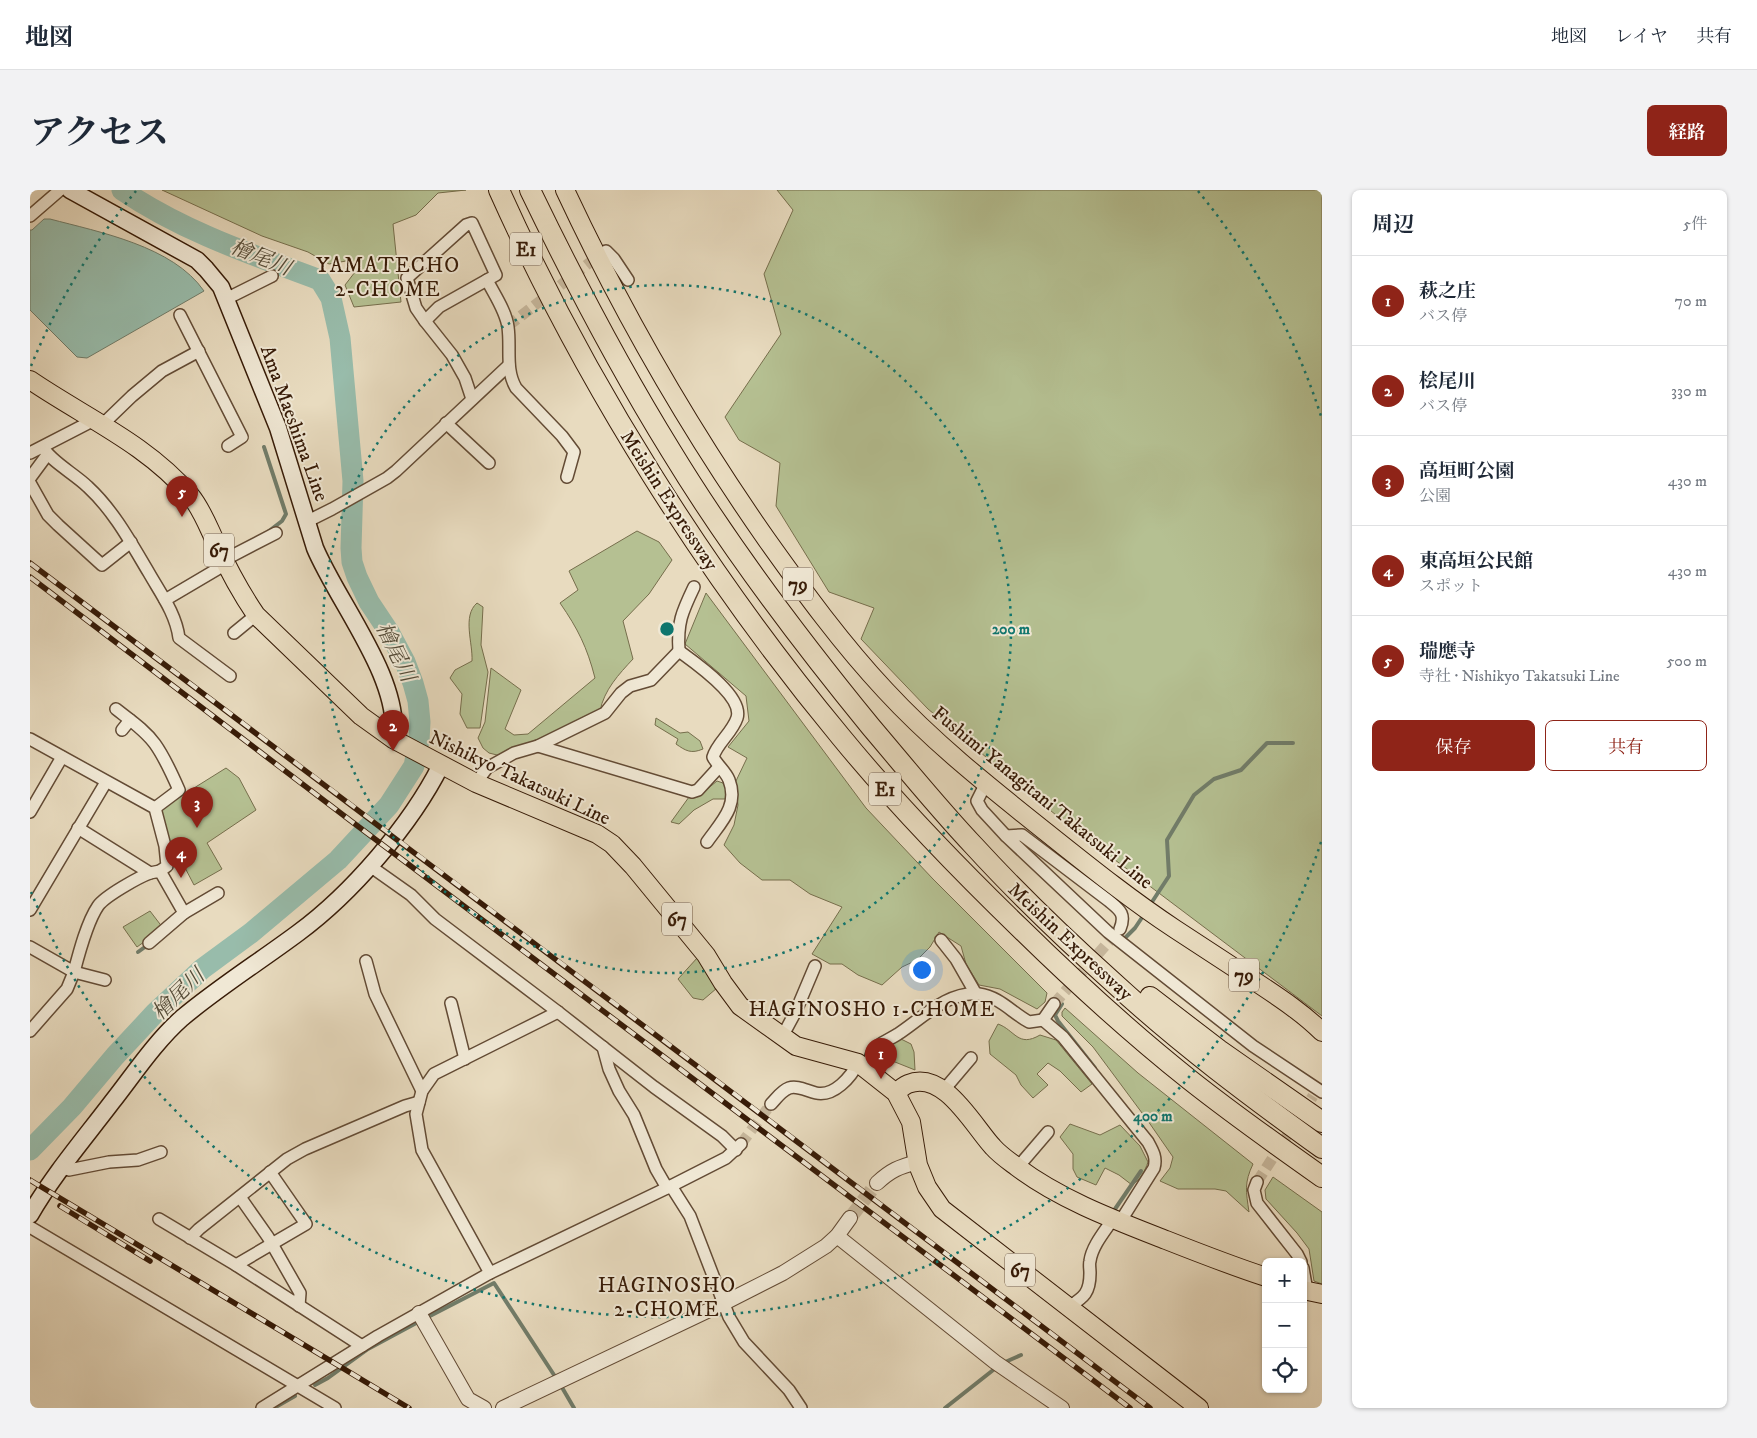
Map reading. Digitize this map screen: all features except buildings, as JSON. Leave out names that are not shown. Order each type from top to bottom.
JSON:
[{"type":"highway","points":[[490,190],[510,234],[554,307]]},
{"type":"highway","name":"Meishin Expressway","points":[[499,190],[554,307],[620,421],[696,542],[797,682],[840,736],[942,860],[1049,970],[1117,1032],[1183,1087],[1322,1192]]},
{"type":"highway","name":"Meishin Expressway","points":[[530,190],[616,358],[672,453],[730,542],[780,612],[851,703],[974,847],[1064,937],[1177,1037],[1234,1083],[1322,1148]]},
{"type":"highway","name":"Meishin Expressway","points":[[851,703],[980,841],[1074,932],[1151,999],[1256,1077],[1322,1122]]},
{"type":"highway","name":"Meishin Expressway","points":[[881,784],[991,900],[1125,1026],[1196,1085],[1322,1177]]},
{"type":"main road","name":"Ama Maeshima Line","points":[[70,190],[197,260],[214,278],[226,299],[278,428],[315,548],[323,567],[364,637],[376,664],[394,712],[397,742]]},
{"type":"main road","name":"Fushimi Yanagitani Takatsuki Line","points":[[565,190],[615,290],[676,399],[716,465],[797,583],[841,640],[886,691],[932,736],[986,783],[1130,898],[1273,993],[1311,1021],[1322,1032]]},
{"type":"main road","name":"Nishikyo Takatsuki Line","points":[[30,380],[98,422],[161,466],[191,496],[225,562],[256,615],[361,716],[397,742],[476,783],[597,834],[612,844],[633,866],[692,937],[740,1006],[796,1046],[863,1066],[896,1093],[911,1122],[917,1162],[927,1187],[942,1209],[1199,1408]]},
{"type":"main road","points":[[30,1215],[61,1168],[161,1040],[180,1020],[225,984],[299,932],[329,907],[370,866],[395,836],[432,782],[437,763]]},
{"type":"main road","points":[[896,1093],[906,1084],[917,1081],[927,1083],[943,1091],[961,1106],[994,1148],[1018,1168],[1076,1202],[1117,1221],[1262,1275]]},
{"type":"street","points":[[30,216],[60,190]]},
{"type":"street","points":[[425,322],[439,307],[496,275],[472,223],[466,225],[406,278],[416,308],[425,322],[452,355],[465,378],[472,399]]},
{"type":"street","points":[[606,250],[628,280]]},
{"type":"street","points":[[226,299],[272,276]]},
{"type":"street","points":[[487,280],[506,317],[511,379],[516,388],[562,436],[574,452],[567,477]]},
{"type":"street","points":[[180,315],[242,437],[228,446]]},
{"type":"street","points":[[30,454],[45,451],[98,422],[162,371],[199,351]]},
{"type":"street","points":[[308,521],[396,471],[509,365]]},
{"type":"street","points":[[446,423],[489,463]]},
{"type":"street","points":[[30,478],[45,451]]},
{"type":"street","points":[[45,451],[75,475],[112,513],[165,600],[175,620],[179,638],[230,676]]},
{"type":"street","points":[[30,483],[48,515],[102,565],[131,542]]},
{"type":"street","points":[[165,600],[276,532]]},
{"type":"street","points":[[476,783],[487,768],[514,753],[538,746],[606,713],[625,689],[651,680],[679,651],[678,638],[681,614],[694,587]]},
{"type":"street","points":[[234,633],[256,615]]},
{"type":"street","points":[[679,651],[712,676],[737,705],[738,716],[713,757],[729,779],[731,807],[707,842]]},
{"type":"street","points":[[116,709],[154,742],[179,790],[155,808]]},
{"type":"street","points":[[122,730],[130,720]]},
{"type":"street","points":[[30,738],[155,808],[165,846],[167,866],[110,894],[98,906],[83,940],[67,989],[30,1031]]},
{"type":"street","points":[[538,746],[692,792],[698,790],[719,767]]},
{"type":"street","points":[[30,812],[62,757]]},
{"type":"street","points":[[156,770],[167,765]]},
{"type":"street","points":[[30,910],[106,782]]},
{"type":"street","points":[[986,783],[977,801],[982,810],[1006,836],[1108,932],[1246,1041],[1318,1093]]},
{"type":"street","points":[[78,828],[155,872],[184,913]]},
{"type":"street","points":[[1006,836],[1022,835],[1109,901],[1121,911],[1123,921],[1120,929]]},
{"type":"street","points":[[262,1408],[362,1346],[490,1273],[669,1187],[726,1158],[738,1147],[434,919],[411,895],[370,866]]},
{"type":"street","points":[[148,943],[184,913],[218,894]]},
{"type":"street","points":[[941,940],[956,959],[976,994]]},
{"type":"street","points":[[30,947],[74,972],[105,980]]},
{"type":"street","points":[[366,961],[375,994],[421,1097]]},
{"type":"street","points":[[782,1037],[796,1011],[815,966]]},
{"type":"street","points":[[771,1104],[782,1092],[794,1087],[817,1094],[828,1092],[844,1083],[863,1066],[874,1050],[899,1034],[925,1013],[960,996],[976,994],[1000,1001],[1029,1022],[1043,1020],[1054,1004]]},
{"type":"street","points":[[451,1002],[465,1060]]},
{"type":"street","points":[[490,1273],[422,1150],[416,1114],[421,1097],[434,1074],[558,1012]]},
{"type":"street","points":[[1043,1020],[1063,1037],[1148,1142],[1156,1161],[1154,1168],[1117,1221],[1101,1238],[1090,1261],[1088,1291],[1069,1307]]},
{"type":"street","points":[[603,1047],[609,1069],[619,1091],[634,1115],[656,1170],[690,1216],[729,1317],[744,1342],[788,1390],[801,1408]]},
{"type":"street","points":[[943,1091],[971,1058]]},
{"type":"street","points":[[190,1238],[270,1172],[305,1149],[405,1106],[421,1097]]},
{"type":"street","points":[[1018,1168],[1048,1132]]},
{"type":"street","points":[[61,1168],[69,1170],[109,1162],[138,1160],[161,1152]]},
{"type":"street","points":[[877,1183],[898,1167],[917,1162]]},
{"type":"street","points":[[236,1265],[306,1224],[270,1172]]},
{"type":"street","points":[[1257,1182],[1254,1190],[1257,1203],[1299,1258]]},
{"type":"street","points":[[240,1197],[272,1244],[300,1293],[299,1306]]},
{"type":"street","points":[[503,1408],[783,1273],[826,1246],[837,1236],[850,1218]]},
{"type":"street","points":[[159,1219],[236,1265],[362,1346]]},
{"type":"street","points":[[30,1227],[335,1408]]},
{"type":"street","points":[[837,1236],[995,1362],[1062,1408]]},
{"type":"street","points":[[1307,1280],[1311,1292]]},
{"type":"street","points":[[419,1313],[468,1399],[484,1408]]},
{"type":"shaded area","points":[[162,190],[466,190],[438,193],[416,215],[393,224],[401,302],[354,307],[345,285],[355,272],[346,261],[329,264],[308,252],[262,236]]},
{"type":"shaded area","points":[[777,190],[1322,190],[1322,1016],[1062,820],[928,709],[861,639],[874,608],[829,592],[776,506],[780,463],[739,440],[725,417],[781,334],[764,274],[793,210]]},
{"type":"shaded area","points":[[44,219],[90,229],[155,252],[174,263],[204,291],[87,358],[77,357],[30,310],[30,230]]},
{"type":"shaded area","points":[[637,531],[659,542],[672,560],[649,594],[623,621],[633,659],[609,689],[600,711],[544,739],[501,756],[489,753],[483,748],[478,738],[485,722],[491,668],[521,690],[505,729],[514,735],[528,734],[595,678],[581,639],[560,603],[578,590],[569,571]]},
{"type":"shaded area","points":[[706,593],[866,808],[933,879],[1047,993],[1045,1002],[1037,1009],[1000,989],[979,985],[966,964],[961,946],[939,932],[930,947],[917,960],[902,967],[882,985],[858,975],[842,964],[830,964],[812,954],[842,907],[810,894],[790,880],[762,880],[740,863],[724,845],[734,825],[738,805],[735,783],[747,758],[728,747],[749,721],[746,696],[685,644]]},
{"type":"shaded area","points":[[477,603],[483,607],[481,645],[488,672],[480,728],[467,728],[460,714],[462,694],[450,678],[455,670],[472,661],[469,622],[470,615]]},
{"type":"shaded area","points":[[656,718],[680,733],[688,732],[700,741],[703,749],[699,751],[686,750],[676,744],[678,739],[655,725]]},
{"type":"shaded area","points":[[226,768],[239,778],[256,810],[207,843],[222,869],[194,885],[182,862],[174,866],[160,812],[162,808]]},
{"type":"shaded area","points":[[717,781],[723,783],[728,792],[726,799],[713,799],[694,810],[679,824],[671,822],[689,797],[700,795]]},
{"type":"shaded area","points":[[150,911],[163,928],[137,947],[123,927]]},
{"type":"shaded area","points":[[698,957],[717,988],[703,1000],[693,998],[678,979]]},
{"type":"shaded area","points":[[1065,1008],[1138,1073],[1253,1164],[1246,1187],[1249,1212],[1226,1191],[1215,1189],[1178,1189],[1160,1181],[1170,1168],[1173,1157],[1093,1047],[1062,1016]]},
{"type":"shaded area","points":[[998,1024],[1022,1039],[1033,1039],[1040,1035],[1056,1040],[1092,1084],[1081,1092],[1060,1071],[1048,1063],[1037,1074],[1048,1085],[1033,1098],[1021,1085],[1016,1075],[990,1054],[989,1041]]},
{"type":"shaded area","points":[[901,1039],[911,1044],[914,1052],[915,1070],[890,1060],[892,1052],[886,1048]]},
{"type":"shaded area","points":[[1070,1124],[1100,1135],[1120,1125],[1140,1146],[1148,1162],[1144,1172],[1132,1185],[1119,1175],[1105,1168],[1096,1185],[1077,1177],[1073,1169],[1073,1154],[1060,1137]]},
{"type":"shaded area","points":[[1273,1177],[1322,1212],[1322,1284],[1314,1281],[1309,1249],[1266,1199],[1265,1190]]},
{"type":"waterway","name":"檜尾川","points":[[30,1150],[72,1107],[115,1056],[155,1013],[202,969],[251,933],[338,860],[389,805],[414,766],[419,741],[418,701],[413,683],[405,662],[389,632],[369,602],[352,562],[353,481],[340,338],[331,298],[320,280],[193,230],[145,205],[122,190]]},
{"type":"waterway","points":[[264,447],[286,514],[282,521],[269,531]]},
{"type":"waterway","points":[[1150,905],[1169,876],[1167,840],[1194,795],[1214,779],[1241,770],[1267,743],[1293,743]]},
{"type":"waterway","points":[[1125,938],[1135,928],[1145,913]]},
{"type":"waterway","points":[[138,952],[149,944]]},
{"type":"waterway","points":[[1062,1004],[1055,1015],[1058,1021],[1095,1068]]},
{"type":"waterway","points":[[1113,1212],[1141,1171]]},
{"type":"waterway","points":[[426,1318],[494,1283],[556,1378]]},
{"type":"waterway","points":[[315,1385],[328,1378],[368,1349],[420,1321]]},
{"type":"waterway","points":[[1003,1363],[1021,1355]]},
{"type":"waterway","points":[[945,1408],[997,1367]]},
{"type":"waterway","points":[[560,1384],[574,1408]]},
{"type":"waterway","points":[[274,1408],[295,1396]]},
{"type":"tunnel","points":[[508,326],[602,253]]},
{"type":"tunnel","points":[[1054,1004],[1119,930]]},
{"type":"tunnel","points":[[1257,1182],[1313,1096]]},
{"type":"tunnel","points":[[741,1144],[771,1104]]},
{"type":"tunnel","points":[[850,1218],[877,1183]]},
{"type":"railway","points":[[30,563],[1150,1408]]},
{"type":"railway","points":[[30,577],[1130,1408]]},
{"type":"railway","points":[[30,1180],[409,1408]]},
{"type":"railway","points":[[60,1206],[150,1261]]},
{"type":"place","name":"瑞應寺","points":[[182,517]]},
{"type":"place","name":"桧尾川","points":[[393,751]]},
{"type":"place","name":"高垣町公園","points":[[197,828]]},
{"type":"place","name":"東高垣公民館","points":[[181,878]]},
{"type":"place","name":"萩之庄","points":[[881,1079]]},
{"type":"district","name":"YAMATECHO 2-CHOME","points":[[388,277]]},
{"type":"district","name":"HAGINOSHO 1-CHOME","points":[[872,1009]]},
{"type":"district","name":"HAGINOSHO 2-CHOME","points":[[667,1297]]}]
